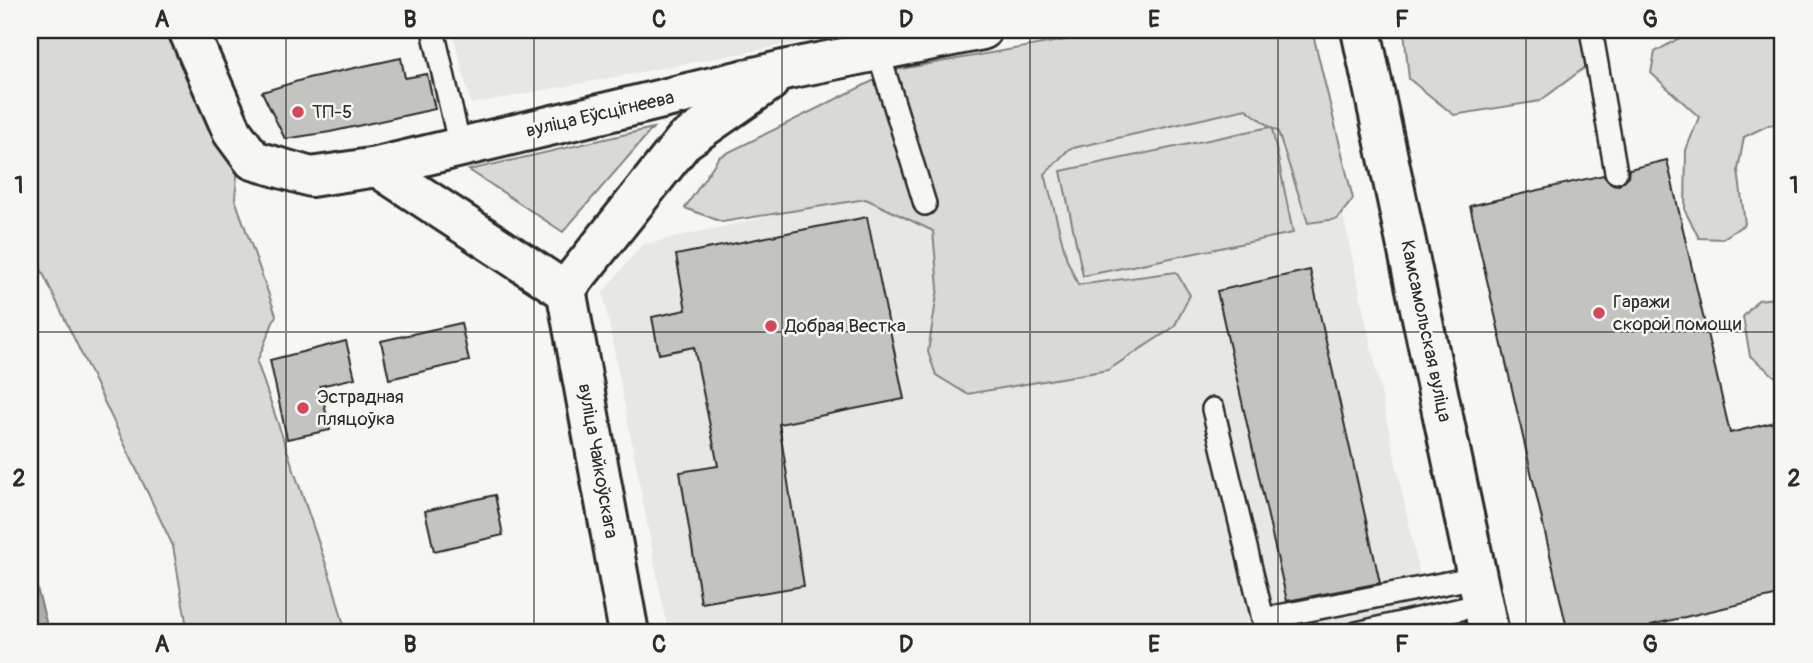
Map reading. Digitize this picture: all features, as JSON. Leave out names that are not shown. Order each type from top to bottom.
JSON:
[{"type":"street","name":"вуліца Еўсцігнеева","points":[[188,30],[233,133],[253,160],[312,177],[377,167],[788,69],[982,30]]},
{"type":"street","name":"Камсамольская вуліца","points":[[1361,30],[1483,605]]},
{"type":"street","points":[[377,167],[566,289],[684,141],[788,69]]},
{"type":"street","name":"вуліца Чайкоўскага","points":[[566,289],[629,633]]},
{"type":"lane","points":[[433,30],[460,148]]},
{"type":"lane","points":[[1591,30],[1616,172]]},
{"type":"lane","points":[[878,51],[925,204]]},
{"type":"lane","points":[[1213,409],[1263,619],[1483,605]]},
{"type":"lane","points":[[1357,633],[1483,605]]},
{"type":"shaded area","points":[[30,30],[164,30],[238,164],[235,199],[276,315],[257,362],[333,585],[346,633],[188,633],[173,546],[30,246]]},
{"type":"shaded area","points":[[452,30],[865,30],[471,104]]},
{"type":"shaded area","points":[[1121,30],[1312,30],[1353,199],[1337,219],[1308,223],[1278,132],[1272,128],[1293,233],[1083,276],[1061,171],[1270,127],[1246,109],[1069,149],[1045,174],[1067,260],[1078,285],[1176,272],[1190,295],[1174,327],[1108,370],[967,394],[936,375],[928,352],[938,288],[933,231],[866,199],[722,222],[685,208],[719,157],[895,70]]},
{"type":"shaded area","points":[[1404,30],[1581,30],[1588,65],[1540,101],[1454,115],[1409,79]]},
{"type":"shaded area","points":[[1746,30],[1783,30],[1783,123],[1769,125],[1744,137],[1738,170],[1745,224],[1722,239],[1699,238],[1685,211],[1686,150],[1699,117],[1651,73],[1655,52],[1683,36]]},
{"type":"shaded area","points":[[1317,92],[1432,633],[668,633],[603,292],[642,245]]},
{"type":"shaded area","points":[[653,128],[563,232],[469,170]]},
{"type":"shaded area","points":[[1783,297],[1783,383],[1750,356],[1743,317],[1758,300]]},
{"type":"shaded area","points":[[30,562],[49,633],[30,633]]},
{"type":"building","points":[[401,58],[405,78],[427,74],[435,109],[285,139],[262,92],[308,78]]},
{"type":"building","name":"Гаражи скорой помощи","points":[[1667,160],[1730,433],[1783,420],[1783,594],[1651,625],[1653,633],[1568,633],[1470,206],[1603,175],[1611,184],[1619,185],[1628,177],[1629,169]]},
{"type":"building","name":"Добрая Вестка","points":[[867,217],[904,399],[779,424],[804,586],[701,603],[680,472],[718,466],[694,347],[659,354],[652,317],[686,310],[676,255]]},
{"type":"building","points":[[1310,270],[1380,583],[1287,601],[1217,291]]},
{"type":"building","points":[[461,323],[469,361],[389,379],[381,341]]},
{"type":"building","name":"Эстрадная пляцоўка","points":[[346,341],[355,378],[320,386],[330,430],[287,439],[270,360]]},
{"type":"building","points":[[495,495],[503,535],[434,551],[425,511]]},
{"type":"place","name":"ТП-5","points":[[298,112]]},
{"type":"place","name":"Гаражи скорой помощи","points":[[1599,313]]},
{"type":"place","name":"Добрая Вестка","points":[[771,326]]},
{"type":"place","name":"Эстрадная пляцоўка","points":[[303,408]]}]
